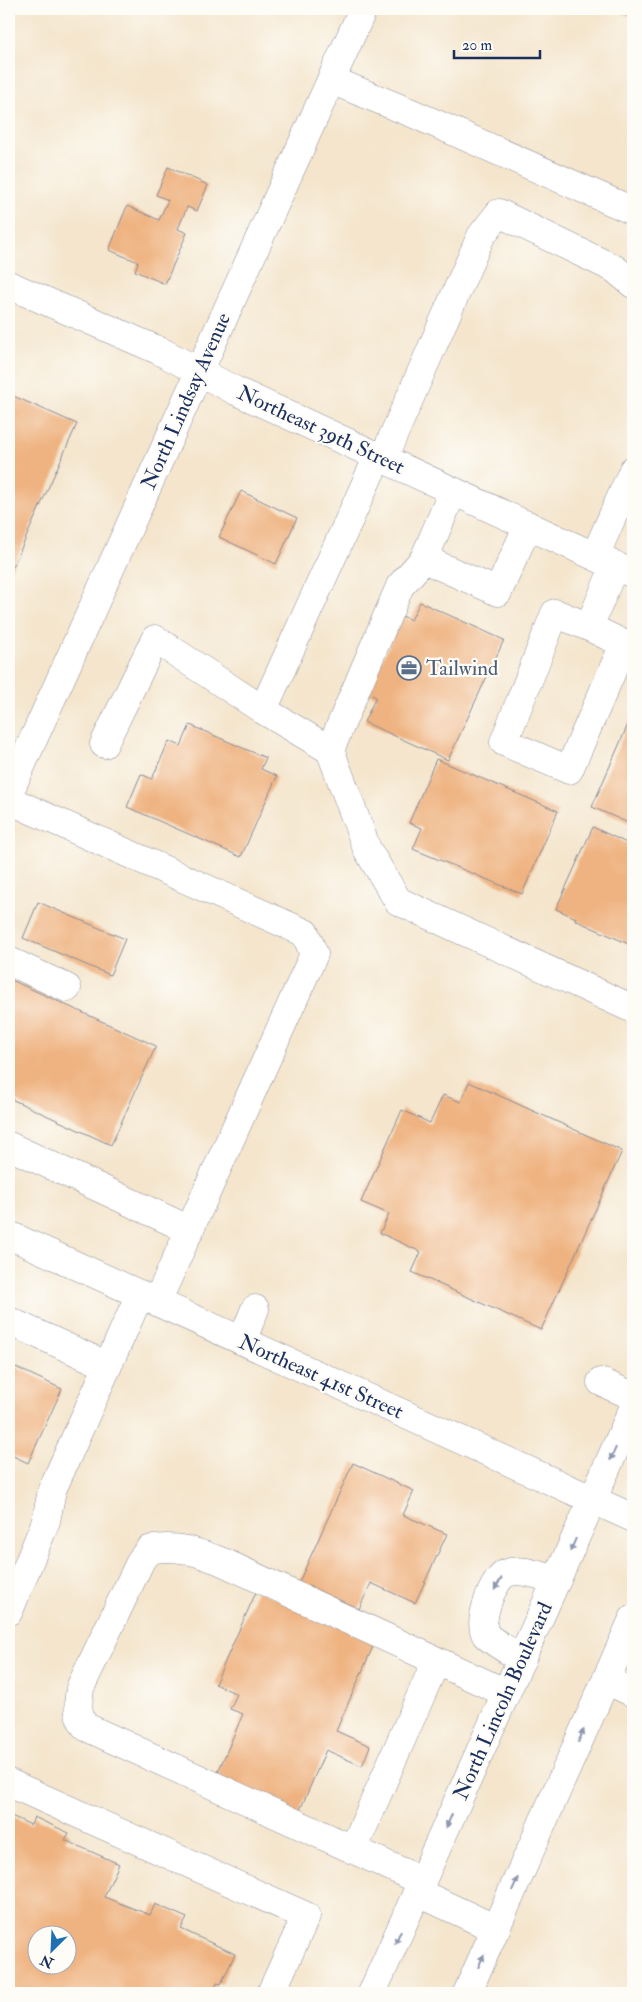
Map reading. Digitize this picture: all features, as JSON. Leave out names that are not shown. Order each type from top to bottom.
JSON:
[{"type":"street","name":"North Lindsay Avenue","points":[[9,793],[363,9]]},
{"type":"street","points":[[331,80],[414,114],[633,211]]},
{"type":"street","points":[[263,710],[381,458],[481,236],[498,213],[615,269],[633,284]]},
{"type":"street","name":"Northeast 39th Street","points":[[9,285],[160,352],[236,391],[615,565]]},
{"type":"street","points":[[589,627],[615,565],[633,470]]},
{"type":"street","points":[[330,750],[400,586],[424,559],[453,491]]},
{"type":"street","points":[[424,559],[498,592],[528,525]]},
{"type":"street","points":[[555,612],[589,627],[624,644],[569,770],[504,742],[555,612]]},
{"type":"street","points":[[104,744],[155,639],[263,710],[330,750],[367,849],[398,901],[633,1009]]},
{"type":"street","points":[[9,800],[305,933],[314,954],[190,1230],[108,1366],[52,1490],[46,1521],[9,1611]]},
{"type":"street","points":[[9,961],[67,988]]},
{"type":"street","points":[[9,1146],[190,1230]]},
{"type":"street","name":"Northeast 41st Street","points":[[9,1235],[633,1518]]},
{"type":"street","points":[[242,1341],[255,1309]]},
{"type":"street","points":[[9,1321],[108,1366]]},
{"type":"street","points":[[601,1382],[633,1396]]},
{"type":"street","name":"North Lincoln Boulevard","points":[[372,1993],[633,1409]]},
{"type":"street","points":[[496,1929],[353,1850],[86,1727],[80,1719],[77,1706],[80,1688],[141,1560],[149,1550],[166,1546],[186,1548],[223,1562],[506,1693]]},
{"type":"street","points":[[522,1659],[487,1635],[482,1624],[483,1614],[499,1579],[507,1573],[519,1571],[557,1580]]},
{"type":"street","points":[[467,1993],[633,1619]]},
{"type":"street","points":[[353,1850],[436,1661]]},
{"type":"street","points":[[606,1680],[633,1692]]},
{"type":"street","points":[[9,1782],[306,1916],[271,1993]]},
{"type":"building","points":[[612,9],[633,9],[633,18]]},
{"type":"building","points":[[168,167],[208,185],[197,211],[187,207],[178,229],[187,233],[165,284],[135,271],[138,262],[109,250],[127,206],[159,220],[168,200],[156,195]]},
{"type":"building","points":[[9,394],[77,424],[11,571],[9,569]]},
{"type":"building","points":[[241,491],[297,518],[276,564],[219,537]]},
{"type":"building","points":[[420,602],[504,640],[448,760],[364,722],[376,697],[367,693],[402,616],[411,620]]},
{"type":"building","points":[[633,713],[633,825],[592,807]]},
{"type":"building","points":[[190,725],[266,758],[261,769],[277,776],[241,857],[127,807],[141,774],[152,779],[169,741],[181,746]]},
{"type":"building","points":[[436,759],[558,811],[522,894],[413,849],[422,828],[409,823]]},
{"type":"building","points":[[593,827],[633,846],[633,946],[575,920],[576,918],[556,909]]},
{"type":"building","points":[[38,902],[125,939],[110,975],[23,938]]},
{"type":"building","points":[[9,979],[156,1046],[111,1145],[9,1098]]},
{"type":"building","points":[[469,1082],[622,1151],[541,1330],[412,1272],[421,1252],[380,1233],[389,1214],[361,1202],[402,1110],[430,1123],[443,1095],[461,1102]]},
{"type":"building","points":[[9,1364],[62,1389],[28,1463],[9,1454]]},
{"type":"building","points":[[353,1463],[414,1491],[403,1515],[447,1534],[415,1603],[371,1583],[359,1609],[299,1582]]},
{"type":"building","points":[[257,1590],[375,1642],[336,1731],[370,1746],[362,1766],[326,1750],[297,1817],[214,1781],[243,1714],[230,1709],[237,1694],[215,1684]]},
{"type":"building","points":[[9,1815],[31,1825],[34,1817],[69,1833],[65,1840],[119,1864],[104,1897],[150,1915],[155,1904],[187,1918],[181,1929],[235,1954],[221,1984],[217,1983],[213,1993],[9,1993]]},
{"type":"place","name":"Tailwind","points":[[409,668]]}]
